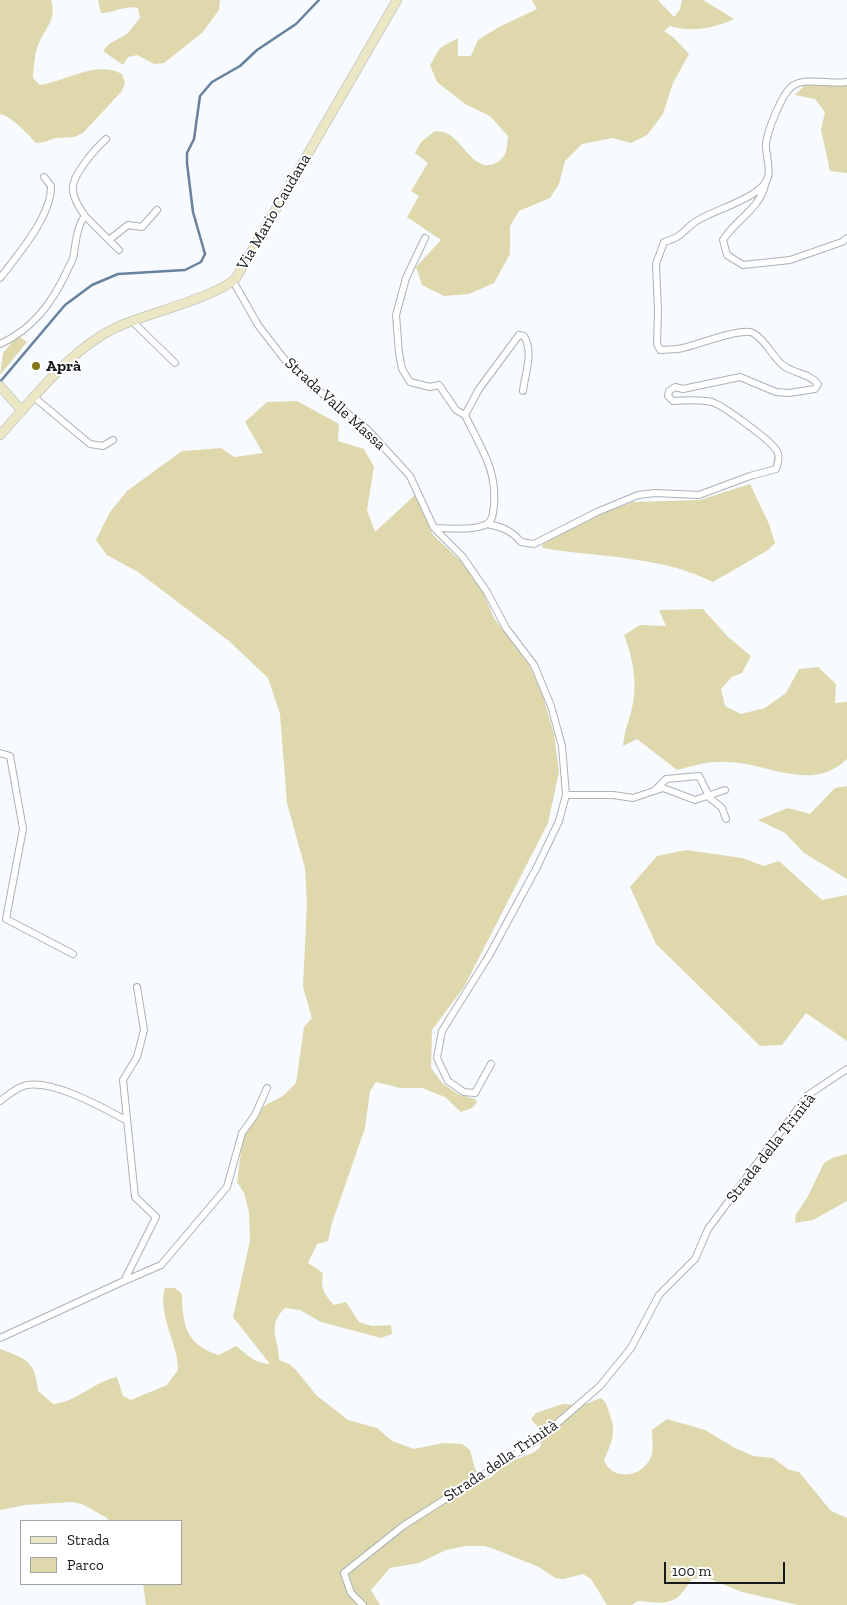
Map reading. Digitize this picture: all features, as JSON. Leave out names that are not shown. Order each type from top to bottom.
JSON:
[{"type":"main road","name":"Via Mario Caudana","points":[[0,435],[87,346],[102,335],[132,321],[217,289],[233,281],[245,265],[397,0]]},
{"type":"main road","points":[[1,387],[22,411]]},
{"type":"street","points":[[847,82],[802,82],[792,87],[784,96],[766,142],[768,178],[762,198],[732,226],[723,240],[727,255],[743,265],[790,260],[842,242],[847,238]]},
{"type":"street","points":[[106,139],[96,148],[74,180],[72,190],[85,216],[119,250]]},
{"type":"street","points":[[0,278],[47,210],[52,196],[51,186],[44,177]]},
{"type":"street","points":[[434,528],[468,529],[487,524],[502,527],[514,533],[521,542],[534,544],[596,512],[638,495],[655,493],[699,495],[750,476],[776,469],[779,462],[777,451],[726,409],[714,403],[674,401],[668,396],[669,391],[675,387],[683,389],[740,377],[776,392],[789,393],[815,389],[818,384],[814,379],[785,367],[763,341],[751,332],[739,331],[722,338],[700,342],[682,349],[660,350],[657,344],[656,264],[664,242],[680,237],[695,222],[754,194],[766,181]]},
{"type":"street","points":[[108,240],[128,225],[142,227],[157,210]]},
{"type":"street","points":[[0,344],[11,339],[38,317],[51,303],[74,254],[76,239],[85,216]]},
{"type":"street","points":[[425,238],[406,278],[398,308],[399,353],[402,369],[410,382],[430,387],[439,385],[456,410],[465,415],[490,465],[494,479],[493,516],[487,524]]},
{"type":"street","name":"Strada Valle Massa","points":[[233,281],[258,325],[285,360],[309,383],[367,429],[410,476],[434,528]]},
{"type":"street","points":[[132,321],[175,363]]},
{"type":"street","points":[[465,415],[479,389],[518,335],[524,336],[529,355],[523,391]]},
{"type":"street","points":[[35,398],[90,444],[103,446],[113,440]]},
{"type":"street","points":[[434,528],[462,556],[487,592],[506,628],[534,665],[552,706],[562,746],[566,795],[559,821],[537,867],[490,954],[442,1031],[437,1058],[448,1081],[464,1092],[475,1093],[490,1064]]},
{"type":"street","points":[[0,753],[10,756],[23,829],[6,919],[73,954]]},
{"type":"street","points":[[654,791],[666,779],[699,776],[709,795],[722,808],[726,818]]},
{"type":"street","points":[[566,795],[614,795],[633,798],[663,788],[695,800],[725,790]]},
{"type":"street","points":[[124,1281],[156,1217],[135,1197],[122,1080],[137,1057],[144,1030],[137,987]]},
{"type":"street","name":"Strada della Trinità","points":[[363,1605],[351,1594],[344,1573],[403,1526],[539,1439],[600,1386],[631,1348],[659,1295],[696,1259],[708,1229],[808,1095],[847,1069]]},
{"type":"street","points":[[0,1101],[26,1085],[46,1088],[81,1096],[126,1120]]},
{"type":"street","points":[[0,1338],[160,1265],[227,1186],[242,1133],[254,1115],[267,1088]]},
{"type":"green space","points":[[0,0],[51,0],[52,18],[39,43],[34,60],[33,78],[40,85],[92,70],[112,70],[122,74],[125,82],[122,91],[83,133],[74,137],[55,138],[36,143],[14,121],[0,114]]},
{"type":"green space","points":[[98,0],[220,0],[219,10],[202,33],[164,63],[154,64],[137,55],[128,57],[123,65],[103,51],[109,44],[127,34],[140,18],[138,8],[133,7],[101,13]]},
{"type":"green space","points":[[532,0],[658,0],[674,17],[680,9],[682,0],[703,0],[734,19],[718,25],[695,29],[670,26],[664,31],[674,38],[689,54],[673,83],[663,114],[647,135],[631,143],[612,138],[582,144],[565,161],[559,184],[550,198],[519,211],[510,226],[510,254],[494,283],[469,294],[444,296],[422,285],[416,267],[441,240],[407,217],[419,196],[411,191],[428,163],[415,153],[421,142],[435,131],[443,132],[458,142],[475,160],[481,164],[488,165],[500,161],[506,152],[508,136],[490,116],[465,104],[437,82],[430,65],[440,48],[458,38],[458,56],[471,56],[478,40],[499,27],[537,9]]},
{"type":"green space","points":[[847,78],[847,173],[830,171],[821,130],[825,112],[815,99],[795,95],[805,85]]},
{"type":"green space","points":[[18,335],[27,342],[0,375],[3,353]]},
{"type":"green space","points":[[297,401],[339,424],[338,441],[364,449],[374,467],[367,510],[375,532],[415,495],[433,535],[463,563],[482,590],[494,618],[529,665],[542,693],[554,734],[559,772],[548,823],[464,987],[432,1030],[431,1068],[443,1084],[458,1094],[475,1099],[477,1102],[472,1108],[461,1112],[445,1097],[422,1088],[400,1088],[376,1082],[370,1091],[365,1128],[331,1226],[328,1241],[317,1244],[308,1263],[323,1273],[322,1283],[324,1290],[334,1305],[346,1302],[359,1322],[372,1326],[391,1325],[392,1334],[381,1338],[321,1322],[300,1310],[285,1308],[279,1315],[275,1327],[279,1360],[289,1364],[316,1395],[348,1420],[377,1428],[392,1441],[414,1449],[443,1443],[462,1444],[470,1450],[475,1469],[480,1476],[489,1479],[508,1464],[533,1453],[540,1446],[543,1433],[531,1419],[536,1413],[563,1404],[583,1405],[601,1398],[607,1406],[613,1428],[612,1438],[604,1461],[614,1472],[621,1474],[635,1473],[647,1464],[652,1451],[652,1430],[667,1419],[705,1430],[735,1448],[753,1456],[773,1458],[789,1470],[799,1472],[831,1511],[847,1518],[847,1605],[798,1605],[742,1592],[708,1578],[692,1579],[681,1594],[671,1601],[638,1601],[632,1605],[607,1605],[591,1579],[583,1574],[563,1579],[555,1578],[539,1567],[494,1549],[485,1546],[465,1546],[446,1550],[419,1563],[390,1568],[371,1590],[380,1605],[146,1605],[143,1585],[182,1585],[182,1520],[108,1520],[82,1504],[72,1502],[25,1505],[0,1510],[0,1349],[28,1362],[35,1373],[38,1391],[53,1404],[70,1400],[100,1383],[117,1377],[123,1396],[131,1400],[167,1385],[178,1370],[163,1298],[165,1288],[175,1288],[182,1294],[183,1315],[188,1333],[200,1346],[219,1355],[236,1346],[256,1361],[270,1364],[233,1317],[250,1241],[249,1212],[244,1193],[237,1182],[243,1137],[264,1106],[283,1096],[296,1083],[304,1027],[312,1018],[303,987],[307,903],[305,868],[287,803],[280,714],[268,678],[229,641],[138,572],[107,555],[96,540],[110,512],[127,491],[182,451],[221,448],[234,457],[263,453],[245,422],[267,402]]},
{"type":"green space","points":[[750,484],[769,524],[775,543],[768,550],[713,582],[695,574],[656,563],[555,550],[543,548],[542,545],[572,524],[633,502],[700,500]]},
{"type":"green space","points":[[703,609],[728,637],[751,656],[742,673],[732,677],[721,689],[725,706],[741,714],[765,708],[786,693],[799,669],[818,667],[836,684],[835,703],[847,702],[847,759],[833,769],[819,774],[804,775],[789,774],[742,763],[726,762],[707,763],[677,770],[637,739],[623,746],[635,690],[632,662],[624,635],[640,625],[666,626],[659,610]]},
{"type":"green space","points":[[847,786],[847,879],[804,853],[785,833],[758,820],[788,808],[810,814],[835,788]]},
{"type":"green space","points":[[686,850],[742,858],[764,866],[779,861],[822,900],[847,895],[847,1041],[806,1013],[782,1045],[760,1046],[656,944],[630,887],[657,856]]},
{"type":"green space","points":[[847,1154],[847,1201],[813,1220],[795,1223],[796,1214],[807,1198],[824,1163],[832,1158]]},
{"type":"waterway","points":[[0,382],[65,305],[92,285],[118,274],[185,270],[201,262],[205,254],[193,212],[187,163],[187,153],[194,139],[200,96],[212,82],[240,66],[257,50],[296,24],[319,0]]},
{"type":"place","name":"Aprà","points":[[36,366]]}]
